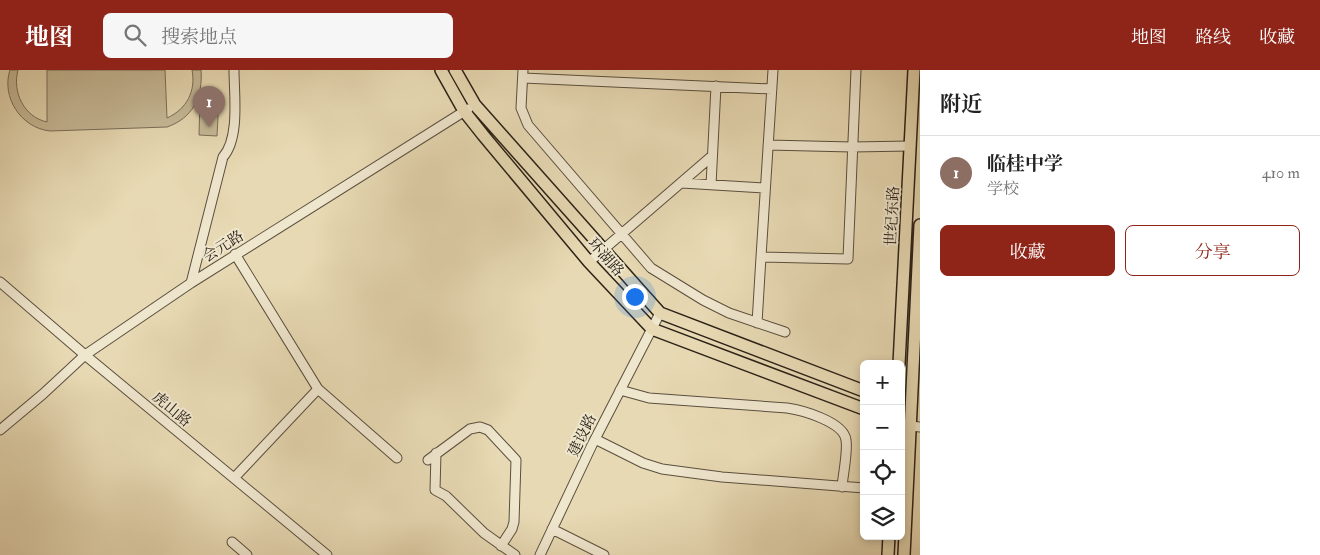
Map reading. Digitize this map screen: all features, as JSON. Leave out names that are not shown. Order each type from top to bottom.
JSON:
[{"type":"main road","name":"环湖路","points":[[441,70],[464,111],[589,262],[652,329],[860,407]]},
{"type":"main road","name":"环湖路","points":[[455,70],[474,105],[660,313],[860,389]]},
{"type":"main road","name":"世纪东路","points":[[899,360],[914,70]]},
{"type":"main road","name":"世纪东路","points":[[904,555],[911,425],[906,407],[918,271],[920,225]]},
{"type":"main road","points":[[888,555],[889,540]]},
{"type":"street","points":[[191,283],[223,156],[227,152],[232,139],[234,128],[234,70]]},
{"type":"street","points":[[757,323],[764,188],[773,70]]},
{"type":"street","points":[[761,256],[848,259],[856,70]]},
{"type":"street","points":[[772,89],[523,74],[521,108],[528,125],[651,268],[677,285],[729,313],[785,332]]},
{"type":"street","points":[[711,185],[716,86]]},
{"type":"street","name":"会元路","points":[[0,430],[85,355],[235,254],[474,105]]},
{"type":"street","points":[[768,145],[910,146]]},
{"type":"street","points":[[589,262],[712,156]]},
{"type":"street","points":[[682,183],[764,188]]},
{"type":"street","points":[[235,254],[318,389],[396,458]]},
{"type":"street","name":"虎山路","points":[[0,282],[85,355],[327,555]]},
{"type":"street","name":"建设路","points":[[540,555],[595,439],[660,313]]},
{"type":"street","points":[[234,478],[318,389]]},
{"type":"street","points":[[620,390],[649,398],[804,410],[842,430],[846,439],[842,487]]},
{"type":"street","points":[[428,460],[470,429],[480,427],[488,430],[516,460],[514,522],[512,529],[501,546]]},
{"type":"street","points":[[595,439],[643,463],[662,469],[722,477],[860,488]]},
{"type":"street","points":[[436,453],[436,490],[441,492],[484,533],[515,555]]},
{"type":"street","points":[[552,529],[604,555]]},
{"type":"street","points":[[232,542],[247,555]]},
{"type":"shaded area","points":[[10,70],[18,70],[18,95],[26,109],[32,115],[47,122],[47,70],[165,70],[167,118],[180,110],[185,104],[193,85],[192,70],[201,70],[201,80],[198,98],[190,112],[184,118],[167,127],[50,131],[30,124],[16,110],[8,90]]},
{"type":"shaded area","points":[[200,98],[219,98],[217,136],[199,135]]},
{"type":"place","name":"临桂中学","points":[[209,127]]}]
